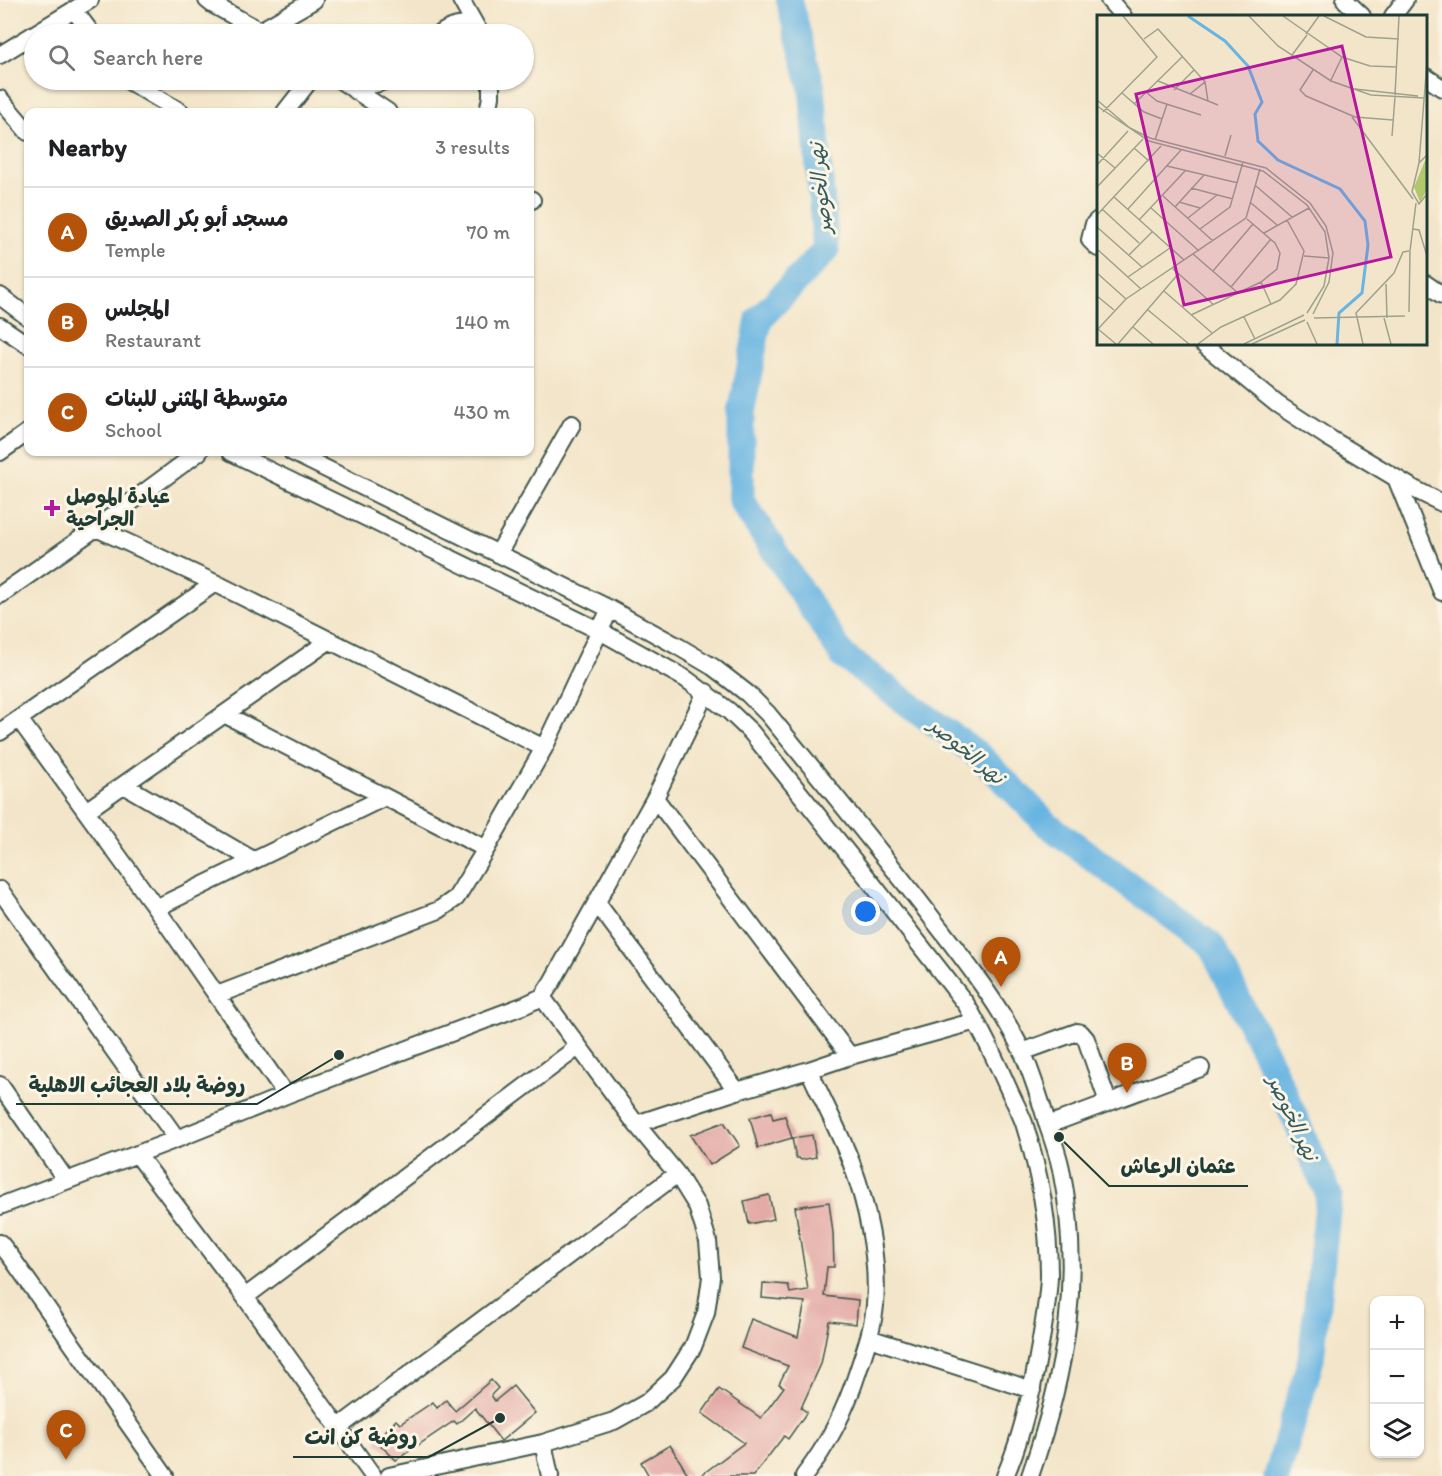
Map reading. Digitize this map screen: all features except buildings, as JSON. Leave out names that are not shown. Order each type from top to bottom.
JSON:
[{"type":"street","points":[[51,24],[90,0]]},
{"type":"street","points":[[207,0],[247,24]]},
{"type":"street","points":[[277,24],[314,0]]},
{"type":"street","points":[[461,0],[475,24]]},
{"type":"street","points":[[1109,0],[1122,15]]},
{"type":"street","points":[[1345,0],[1361,15]]},
{"type":"street","points":[[1394,15],[1405,0]]},
{"type":"street","points":[[74,10],[84,24]]},
{"type":"street","points":[[0,55],[24,40]]},
{"type":"street","points":[[1427,78],[1442,88]]},
{"type":"street","points":[[144,90],[174,108]]},
{"type":"street","points":[[288,108],[302,90]]},
{"type":"street","points":[[356,90],[382,108]]},
{"type":"street","points":[[489,108],[491,90]]},
{"type":"street","points":[[0,99],[24,127]]},
{"type":"street","points":[[1097,221],[1090,240],[1097,247]]},
{"type":"street","points":[[1427,285],[1442,295]]},
{"type":"street","points":[[0,296],[24,314]]},
{"type":"street","points":[[0,326],[24,342]]},
{"type":"street","points":[[1204,345],[1277,404],[1329,438],[1442,503]]},
{"type":"street","points":[[498,554],[572,424]]},
{"type":"street","points":[[0,452],[24,435]]},
{"type":"street","points":[[0,595],[194,456]]},
{"type":"street","points":[[239,456],[600,631],[667,668],[706,693],[751,732],[966,1004],[1003,1075],[1023,1121],[1038,1173],[1044,1207],[1049,1276],[1046,1313],[1032,1390],[1020,1435],[1005,1476]]},
{"type":"street","points":[[300,456],[610,609],[697,657],[748,694],[768,714],[895,869],[989,993],[1022,1052],[1037,1090],[1061,1168],[1071,1239],[1070,1316],[1064,1356],[1055,1395],[1030,1476]]},
{"type":"street","points":[[1396,478],[1442,592]]},
{"type":"street","points":[[96,528],[215,583],[544,748]]},
{"type":"street","points":[[0,732],[215,583]]},
{"type":"street","points":[[217,996],[439,910],[456,898],[544,748],[610,609]]},
{"type":"street","points":[[86,811],[330,640]]},
{"type":"street","points":[[0,1206],[542,997],[655,798],[706,693]]},
{"type":"street","points":[[226,715],[486,849]]},
{"type":"street","points":[[20,719],[156,908],[286,1095]]},
{"type":"street","points":[[124,785],[253,860]]},
{"type":"street","points":[[156,908],[385,797]]},
{"type":"street","points":[[655,798],[850,1056]]},
{"type":"street","points":[[874,886],[895,869]]},
{"type":"street","points":[[0,890],[177,1139]]},
{"type":"street","points":[[597,903],[737,1091]]},
{"type":"street","points":[[389,1476],[543,1443],[614,1421],[646,1403],[673,1378],[693,1347],[706,1313],[711,1277],[709,1250],[697,1206],[677,1174],[636,1124],[542,997]]},
{"type":"street","points":[[636,1124],[850,1056],[976,1021]]},
{"type":"street","points":[[1022,1052],[1081,1032],[1086,1039],[1108,1102]]},
{"type":"street","points":[[245,1297],[578,1047]]},
{"type":"street","points":[[1048,1125],[1201,1068]]},
{"type":"street","points":[[804,1476],[828,1441],[853,1388],[869,1338],[875,1305],[875,1260],[868,1216],[851,1161],[809,1070]]},
{"type":"street","points":[[0,1085],[66,1180]]},
{"type":"street","points":[[137,1154],[245,1297],[373,1476]]},
{"type":"street","points":[[339,1427],[677,1174]]},
{"type":"street","points":[[0,1243],[6,1261],[165,1476]]},
{"type":"street","points":[[869,1338],[1032,1390]]},
{"type":"street","points":[[543,1443],[550,1476]]},
{"type":"waterway","name":"نهر الخوصر","points":[[789,0],[812,88],[826,250],[759,319],[741,414],[741,500],[843,656],[980,756],[1048,825],[1211,945],[1272,1067],[1329,1195],[1311,1359],[1277,1476]]},
{"type":"place","name":"عيادة الموصل الجراحية","points":[[52,508]]},
{"type":"place","name":"مسجد أبو بكر الصديق","points":[[1001,987]]},
{"type":"place","name":"روضة بلاد العجائب الاهلية","points":[[339,1055]]},
{"type":"place","name":"المجلس","points":[[1127,1093]]},
{"type":"place","name":"عثمان الرعاش","points":[[1059,1137]]},
{"type":"place","name":"روضة كن انت","points":[[500,1418]]},
{"type":"place","name":"متوسطة المثنى للبنات","points":[[66,1460]]}]
